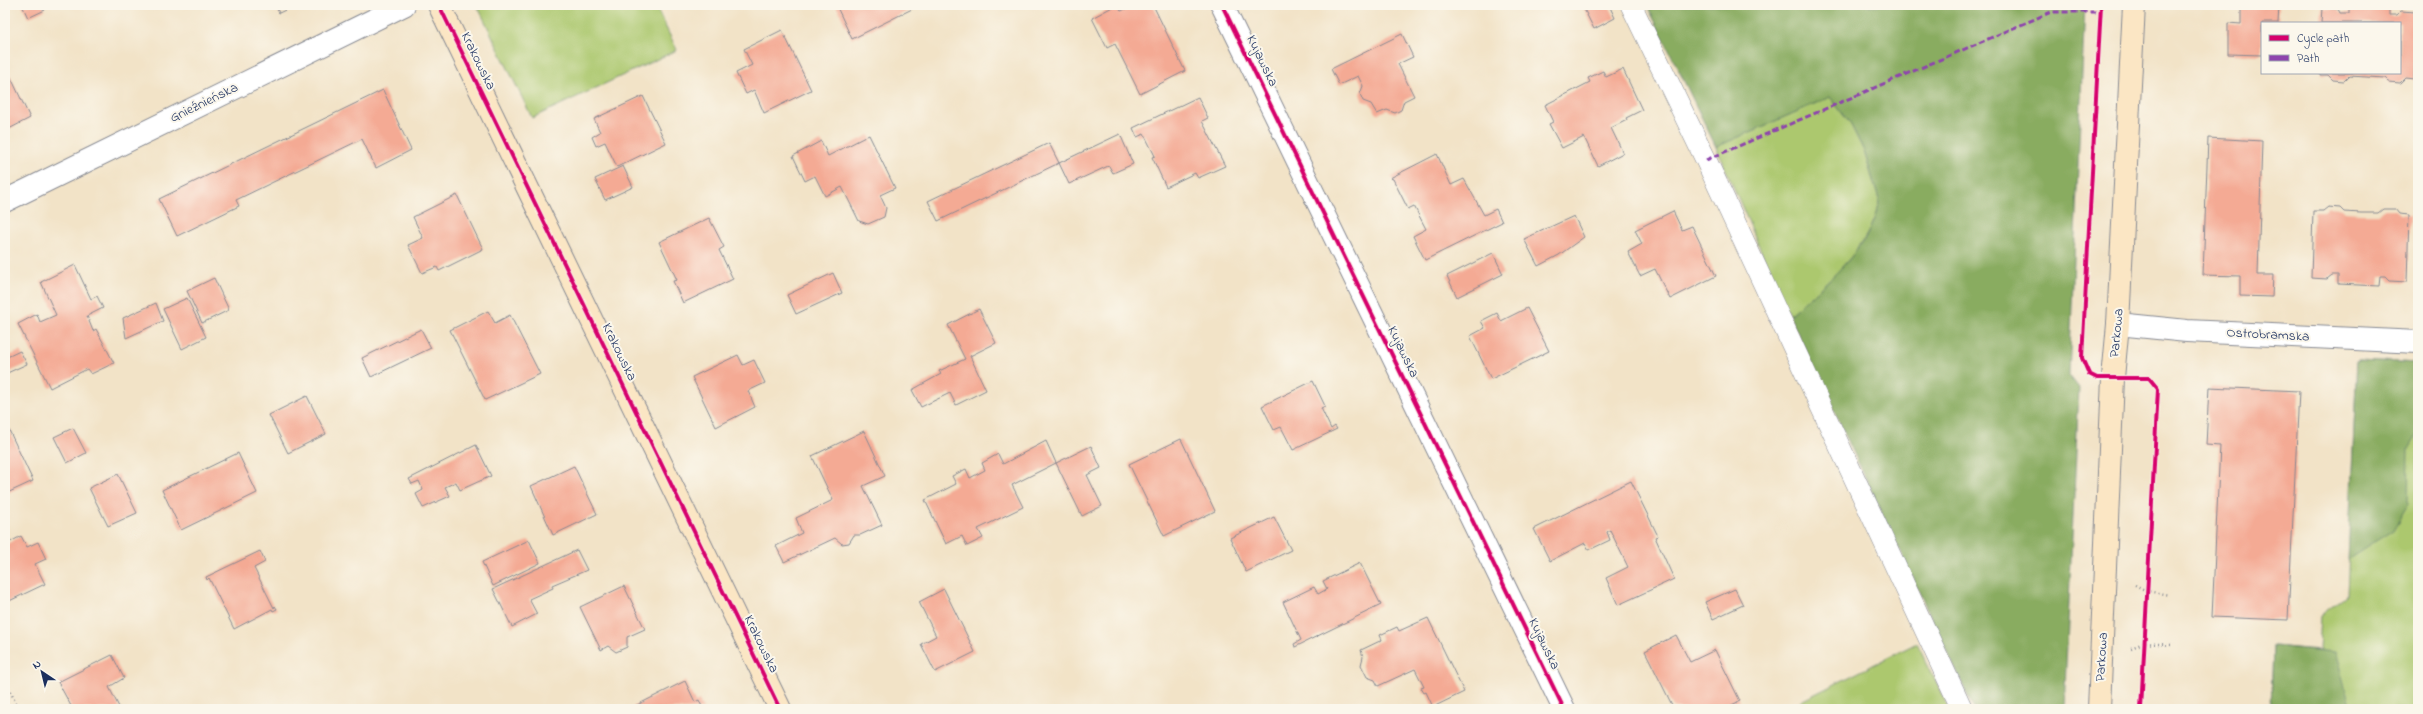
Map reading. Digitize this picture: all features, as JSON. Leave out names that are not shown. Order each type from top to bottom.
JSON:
[{"type":"street","name":"Gnieźnieńska","points":[[5,201],[404,5]]},
{"type":"street","name":"Krakowska","points":[[439,5],[780,709]]},
{"type":"street","name":"Kujawska","points":[[1222,5],[1564,709]]},
{"type":"street","name":"Parkowa","points":[[2099,709],[2113,378],[2118,324],[2134,5]]},
{"type":"street","name":"Ostrobramska","points":[[2118,324],[2187,331],[2418,342]]},
{"type":"lane","points":[[1631,5],[1713,174],[1962,709]]},
{"type":"path","points":[[2133,580],[2137,587],[2147,591],[2168,595]]},
{"type":"path","points":[[2147,598],[2148,583]]},
{"type":"path","points":[[2144,650],[2145,637]]},
{"type":"path","points":[[2128,652],[2130,648],[2144,643],[2172,645]]},
{"type":"path","points":[[5,681],[19,709]]},
{"type":"green space","points":[[477,5],[655,5],[677,50],[532,118]]},
{"type":"green space","points":[[1647,5],[2085,5],[2069,375],[2079,388],[2064,709],[1974,709],[1789,315],[1842,268],[1860,246],[1867,235],[1880,203],[1864,151],[1851,125],[1830,97],[1716,147]]},
{"type":"green space","points":[[1830,97],[1851,125],[1864,151],[1880,203],[1867,234],[1860,246],[1831,278],[1789,315],[1716,147]]},
{"type":"green space","points":[[2357,360],[2418,363],[2418,709],[2271,709],[2273,646],[2319,650],[2321,615],[2347,595]]},
{"type":"green space","points":[[2357,360],[2418,363],[2418,434],[2409,449],[2408,504],[2393,530],[2348,559]]},
{"type":"green space","points":[[1917,643],[1949,709],[1785,709]]},
{"type":"green space","points":[[2273,646],[2335,652],[2351,709],[2271,709]]},
{"type":"building","points":[[22,5],[43,5],[45,10],[28,18]]},
{"type":"building","points":[[275,5],[296,5],[279,13]]},
{"type":"building","points":[[836,5],[920,5],[852,39]]},
{"type":"building","points":[[1116,5],[1121,11],[1134,5],[1153,5],[1185,71],[1140,94],[1115,44],[1107,48],[1092,18]]},
{"type":"building","points":[[1582,5],[1609,5],[1615,18],[1594,29]]},
{"type":"building","points":[[2241,5],[2279,5],[2278,22],[2261,22],[2261,55],[2228,54],[2228,23],[2241,24]]},
{"type":"building","points":[[2349,5],[2389,6],[2389,15],[2397,15],[2401,11],[2416,12],[2414,79],[2405,78],[2400,83],[2389,82],[2385,78],[2349,76],[2344,81],[2333,80],[2328,75],[2320,75],[2401,74],[2401,22],[2321,22],[2322,8],[2338,9],[2340,13],[2349,13]]},
{"type":"building","points":[[782,30],[811,90],[764,113],[754,90],[746,94],[736,73],[752,65],[744,49]]},
{"type":"building","points":[[1402,34],[1413,57],[1398,64],[1414,96],[1404,101],[1401,110],[1395,113],[1387,110],[1377,114],[1371,104],[1363,101],[1360,94],[1363,86],[1358,76],[1339,85],[1331,69]]},
{"type":"building","points":[[5,65],[30,118],[5,131]]},
{"type":"building","points":[[1623,69],[1642,110],[1611,128],[1623,153],[1598,166],[1584,137],[1562,148],[1549,124],[1553,122],[1545,105],[1590,82],[1588,78],[1603,71],[1606,77]]},
{"type":"building","points":[[383,90],[411,150],[376,168],[362,139],[236,200],[239,206],[177,236],[159,199]]},
{"type":"building","points":[[643,96],[666,143],[617,167],[605,142],[596,146],[592,137],[600,132],[594,119]]},
{"type":"building","points":[[1198,97],[1208,118],[1202,121],[1225,166],[1198,178],[1195,173],[1166,187],[1152,157],[1155,156],[1144,134],[1137,137],[1133,128]]},
{"type":"building","points":[[1120,134],[1133,164],[1113,173],[1109,166],[1069,184],[1059,163]]},
{"type":"building","points":[[869,135],[895,188],[880,195],[886,208],[884,217],[868,224],[859,221],[842,187],[825,196],[815,176],[805,181],[793,156],[821,141],[828,156]]},
{"type":"building","points":[[2208,138],[2262,141],[2258,275],[2273,275],[2272,297],[2240,296],[2240,276],[2203,275]]},
{"type":"building","points":[[1049,143],[1059,163],[938,221],[928,201]]},
{"type":"building","points":[[1437,154],[1451,185],[1464,179],[1484,215],[1496,209],[1502,222],[1425,260],[1413,236],[1426,229],[1414,206],[1408,209],[1393,179],[1390,178]]},
{"type":"building","points":[[623,166],[633,187],[605,200],[595,179]]},
{"type":"building","points":[[457,195],[483,249],[439,271],[437,267],[422,273],[408,245],[423,238],[413,217]]},
{"type":"building","points":[[2328,207],[2340,208],[2344,212],[2361,213],[2378,213],[2383,209],[2395,209],[2399,214],[2409,215],[2407,282],[2390,281],[2386,277],[2380,277],[2379,286],[2338,284],[2338,275],[2332,275],[2327,279],[2311,278],[2313,211],[2323,211]]},
{"type":"building","points":[[1673,211],[1682,230],[1692,226],[1716,276],[1670,299],[1655,269],[1640,276],[1628,252],[1642,244],[1635,230]]},
{"type":"building","points":[[1574,216],[1584,237],[1559,255],[1538,266],[1524,239]]},
{"type":"building","points":[[709,218],[724,247],[719,250],[733,279],[683,303],[673,281],[677,280],[659,242]]},
{"type":"building","points":[[1493,253],[1503,274],[1457,297],[1447,276]]},
{"type":"building","points":[[75,265],[91,299],[97,296],[103,308],[87,316],[93,331],[96,329],[114,363],[91,374],[87,369],[50,388],[18,324],[37,314],[40,322],[56,315],[41,282]]},
{"type":"building","points":[[833,273],[842,293],[796,314],[787,295]]},
{"type":"building","points":[[214,278],[229,310],[202,323],[187,291]]},
{"type":"building","points":[[187,298],[206,337],[182,349],[163,309]]},
{"type":"building","points":[[156,303],[163,321],[126,338],[123,318]]},
{"type":"building","points":[[1527,308],[1549,351],[1491,379],[1470,336],[1485,328],[1481,321],[1497,313],[1501,321]]},
{"type":"building","points":[[979,309],[996,343],[970,356],[986,390],[956,405],[950,393],[921,407],[912,390],[941,374],[939,371],[965,359],[948,325]]},
{"type":"building","points":[[488,311],[495,323],[510,315],[540,374],[485,400],[450,330]]},
{"type":"building","points":[[421,329],[431,348],[371,377],[362,358]]},
{"type":"building","points":[[20,351],[27,364],[5,374],[5,358]]},
{"type":"building","points":[[738,355],[743,365],[754,360],[765,383],[748,391],[755,407],[716,427],[692,377]]},
{"type":"building","points":[[1313,381],[1325,406],[1321,408],[1331,429],[1335,426],[1337,429],[1293,450],[1281,427],[1274,430],[1262,406]]},
{"type":"building","points":[[2209,387],[2299,391],[2288,620],[2212,617],[2220,446],[2206,445]]},
{"type":"building","points":[[307,396],[326,434],[288,453],[269,415]]},
{"type":"building","points":[[73,428],[86,453],[67,463],[54,437]]},
{"type":"building","points":[[9,430],[33,481],[5,494],[5,432]]},
{"type":"building","points":[[864,431],[885,476],[863,486],[882,525],[860,535],[854,535],[849,543],[842,544],[835,538],[784,562],[776,546],[802,533],[796,518],[833,500],[812,456]]},
{"type":"building","points":[[1181,439],[1215,511],[1164,536],[1129,464]]},
{"type":"building","points":[[1046,441],[1056,463],[1012,485],[1023,507],[978,529],[983,538],[967,546],[962,536],[946,544],[925,500],[956,484],[952,476],[966,469],[970,478],[985,470],[982,463],[998,454],[1003,464]]},
{"type":"building","points":[[476,445],[491,476],[460,490],[456,482],[445,487],[450,496],[423,508],[416,494],[423,490],[419,481],[412,484],[409,479]]},
{"type":"building","points":[[1091,446],[1101,468],[1087,475],[1102,506],[1082,516],[1056,463]]},
{"type":"building","points":[[238,453],[257,493],[181,530],[162,490]]},
{"type":"building","points":[[574,466],[597,514],[553,535],[531,486]]},
{"type":"building","points":[[118,474],[137,513],[108,526],[89,488]]},
{"type":"building","points":[[1631,481],[1658,536],[1655,537],[1674,579],[1618,605],[1606,578],[1628,567],[1610,530],[1607,532],[1610,540],[1589,550],[1585,543],[1550,561],[1534,529]]},
{"type":"building","points":[[1274,517],[1291,550],[1246,572],[1230,538]]},
{"type":"building","points":[[21,536],[27,547],[38,542],[46,559],[35,564],[45,584],[5,603],[5,545]]},
{"type":"building","points":[[529,540],[540,563],[493,586],[482,562]]},
{"type":"building","points":[[577,550],[587,570],[552,585],[553,588],[529,599],[537,614],[512,627],[493,589]]},
{"type":"building","points":[[260,551],[265,562],[254,568],[274,608],[275,606],[277,609],[273,611],[272,609],[234,629],[209,578],[207,580],[206,577]]},
{"type":"building","points":[[1360,563],[1381,605],[1295,647],[1294,644],[1301,640],[1283,602],[1314,587],[1318,594],[1327,589],[1323,581]]},
{"type":"building","points":[[624,586],[645,629],[627,637],[627,647],[616,652],[608,646],[601,650],[580,607]]},
{"type":"building","points":[[944,589],[975,652],[935,672],[921,644],[936,636],[919,602]]},
{"type":"building","points":[[1735,589],[1743,605],[1713,619],[1705,602]]},
{"type":"building","points":[[1428,618],[1464,692],[1433,707],[1426,692],[1424,693],[1421,688],[1424,687],[1415,669],[1378,686],[1375,680],[1367,677],[1361,665],[1363,657],[1361,650],[1382,640],[1380,635],[1397,627],[1399,631]]},
{"type":"building","points":[[1676,635],[1690,662],[1715,650],[1740,701],[1723,709],[1674,709],[1645,651]]},
{"type":"building","points":[[112,655],[124,678],[109,687],[120,709],[65,709],[71,706],[58,682]]},
{"type":"building","points":[[685,681],[695,702],[699,700],[703,709],[634,709],[633,707]]},
{"type":"marked path","points":[[1706,160],[2051,12],[2101,12]]},
{"type":"cycle path","points":[[439,5],[780,709]]},
{"type":"cycle path","points":[[1222,5],[1564,709]]},
{"type":"cycle path","points":[[2101,5],[2082,358],[2089,374],[2097,378],[2149,378],[2158,389],[2141,709]]}]
